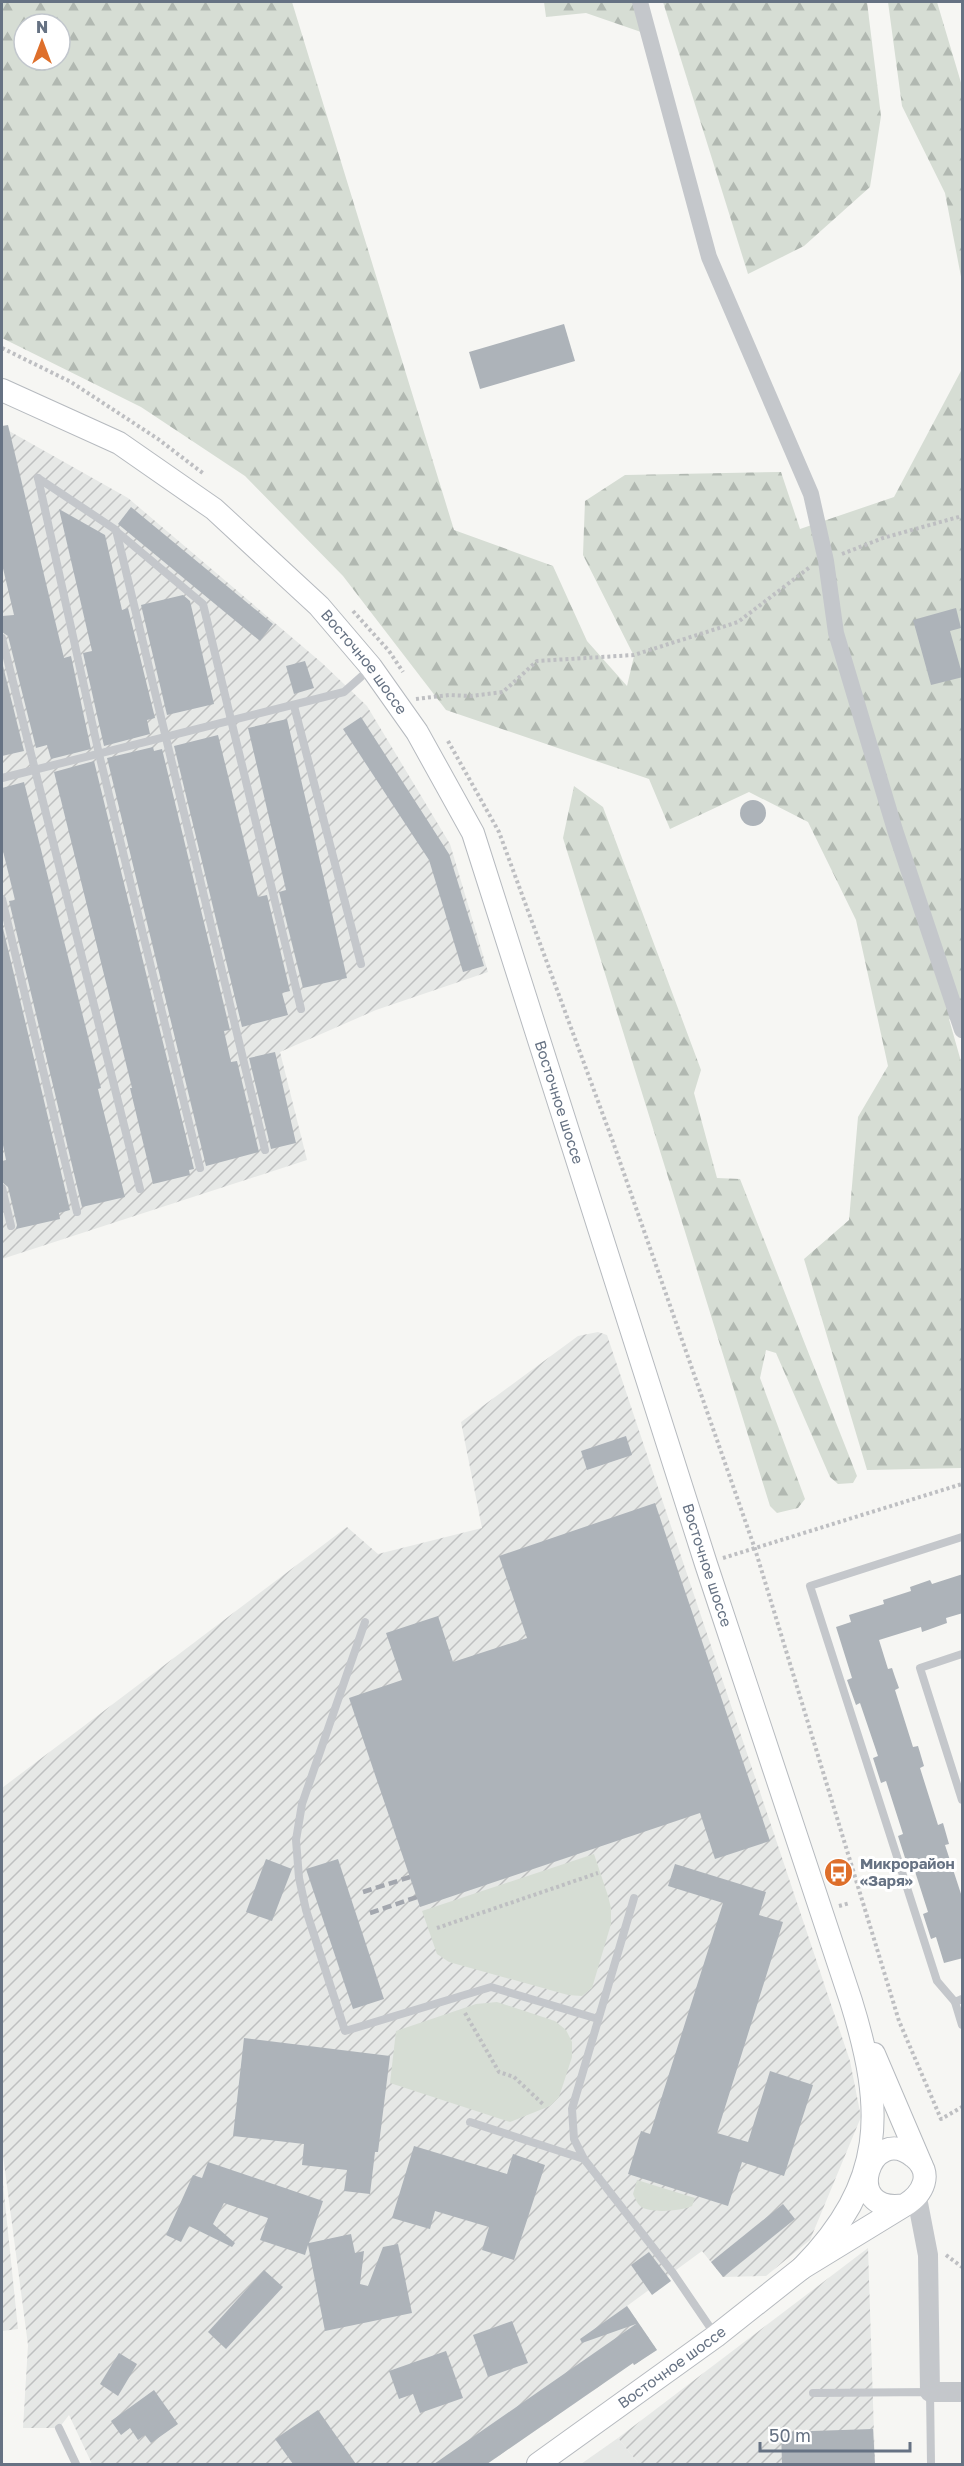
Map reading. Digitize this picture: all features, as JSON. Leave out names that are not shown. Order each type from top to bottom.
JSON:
[{"type":"main road","name":"Восточное шоссе","points":[[2,390],[118,443],[214,508],[319,606],[371,667],[417,732],[473,833],[706,1564],[851,2001],[866,2054],[873,2107],[872,2147],[868,2167],[850,2207],[837,2228],[802,2268]]},
{"type":"main road","name":"Восточное шоссе","points":[[851,2001],[923,2171]]},
{"type":"main road","points":[[894,2149],[909,2152],[918,2160],[923,2171],[923,2187],[911,2202],[894,2207],[878,2201],[870,2193],[867,2183],[868,2167],[881,2152],[894,2149]]},
{"type":"main road","name":"Восточное шоссе","points":[[546,2462],[717,2336],[802,2268],[911,2202]]},
{"type":"street","points":[[640,2],[710,257],[811,494],[826,561],[840,644],[895,830],[963,1029]]},
{"type":"street","points":[[911,2202],[928,2255],[930,2392],[963,2392]]},
{"type":"lane","points":[[200,1168],[99,753],[38,478],[116,530],[203,604],[301,1009]]},
{"type":"lane","points":[[116,530],[265,1150]]},
{"type":"lane","points":[[2,638],[140,1189]]},
{"type":"lane","points":[[2,778],[344,692],[371,667]]},
{"type":"lane","points":[[294,706],[361,964]]},
{"type":"lane","points":[[2,899],[77,1212]]},
{"type":"lane","points":[[2,1188],[11,1226]]},
{"type":"lane","points":[[963,1537],[810,1586],[937,1981],[959,2000],[963,2025]]},
{"type":"lane","points":[[365,1622],[302,1804],[296,1840],[299,1878],[306,1910],[345,2031],[491,1987],[598,2019]]},
{"type":"lane","points":[[963,1654],[920,1668],[963,1800]]},
{"type":"lane","points":[[634,1898],[572,2109],[574,2139],[584,2159],[673,2273],[717,2336]]},
{"type":"lane","points":[[470,2122],[584,2159]]},
{"type":"lane","points":[[813,2393],[930,2392],[931,2464]]},
{"type":"lane","points":[[59,2428],[76,2464]]},
{"type":"path","points":[[419,698],[503,692],[537,661],[634,655],[738,622],[813,565],[883,538],[963,516]]},
{"type":"path","points":[[706,1564],[963,1484]]},
{"type":"path","points":[[437,1928],[598,1873]]},
{"type":"path","points":[[465,2013],[499,2072],[514,2077],[544,2105]]},
{"type":"path","points":[[941,2119],[963,2108]]},
{"type":"path","points":[[945,2255],[963,2267]]},
{"type":"shaded area","points":[[2,427],[128,498],[322,663],[367,706],[450,844],[488,972],[376,1010],[280,1052],[307,1160],[2,1259]]},
{"type":"shaded area","points":[[598,1332],[607,1335],[850,2061],[861,2117],[810,2240],[766,2276],[723,2277],[702,2251],[627,2306],[657,2350],[634,2365],[633,2363],[487,2464],[92,2464],[69,2415],[59,2428],[23,2428],[28,2345],[2,2148],[2,1788],[347,1527],[378,1554],[482,1528],[461,1422],[578,1336]]},
{"type":"shaded area","points":[[2,2174],[18,2329],[2,2331]]},
{"type":"shaded area","points":[[868,2248],[875,2464],[639,2464],[618,2438]]},
{"type":"shaded area","points":[[618,2438],[639,2464],[581,2464]]},
{"type":"green space","points":[[2,2],[292,2],[454,530],[553,566],[587,641],[627,686],[634,656],[583,555],[585,501],[625,475],[781,472],[800,529],[894,497],[962,369],[962,1028],[949,1019],[962,1065],[962,1468],[867,1470],[804,1259],[849,1220],[858,1117],[888,1066],[856,920],[808,822],[749,792],[670,829],[649,779],[446,710],[343,576],[245,476],[141,407],[2,338]]},
{"type":"green space","points":[[544,2],[632,2],[641,32],[586,13],[546,17]]},
{"type":"green space","points":[[663,2],[867,2],[881,116],[870,187],[804,246],[748,274]]},
{"type":"green space","points":[[888,2],[937,2],[962,86],[962,282],[945,193],[902,106]]},
{"type":"green space","points":[[574,786],[603,807],[701,1070],[694,1093],[717,1178],[740,1179],[857,1476],[853,1483],[838,1484],[830,1477],[776,1353],[766,1350],[760,1378],[805,1499],[798,1508],[777,1513],[770,1506],[563,838]]},
{"type":"green space","points":[[594,1854],[611,1908],[611,1924],[592,1988],[582,1996],[568,1995],[449,1962],[437,1954],[422,1911]]},
{"type":"green space","points":[[497,2002],[555,2021],[566,2030],[572,2042],[572,2057],[559,2097],[550,2106],[510,2122],[390,2083],[396,2031],[476,2004]]},
{"type":"green space","points":[[637,2180],[695,2198],[692,2206],[666,2211],[644,2209],[633,2194]]},
{"type":"building","points":[[564,324],[575,361],[480,389],[469,352]]},
{"type":"building","points":[[8,425],[64,658],[71,656],[91,749],[51,759],[47,745],[36,748],[8,636],[2,632],[2,616],[14,615],[2,564],[2,426]]},
{"type":"building","points":[[131,507],[273,624],[260,641],[118,524]]},
{"type":"building","points":[[59,509],[105,535],[122,610],[128,608],[155,718],[147,720],[150,734],[104,746],[83,653],[92,651]]},
{"type":"building","points":[[183,595],[190,601],[214,704],[167,715],[141,605]]},
{"type":"building","points":[[956,608],[961,628],[950,631],[963,677],[931,685],[913,620]]},
{"type":"building","points":[[305,661],[314,688],[294,694],[286,666]]},
{"type":"building","points":[[2,662],[24,751],[2,756]]},
{"type":"building","points":[[361,717],[449,854],[484,966],[463,972],[429,860],[343,729]]},
{"type":"building","points":[[287,719],[347,978],[303,988],[279,892],[286,890],[248,728]]},
{"type":"building","points":[[218,735],[258,897],[267,895],[290,991],[282,993],[288,1015],[242,1027],[174,746]]},
{"type":"building","points":[[153,747],[154,751],[162,749],[230,1030],[224,1031],[231,1062],[237,1061],[259,1152],[206,1166],[107,758]]},
{"type":"building","points":[[94,761],[194,1169],[189,1170],[190,1175],[153,1184],[130,1088],[132,1088],[54,772]]},
{"type":"building","points":[[24,782],[101,1088],[98,1089],[125,1197],[82,1207],[9,901],[15,900],[2,847],[2,788]]},
{"type":"building","points":[[753,800],[762,804],[766,813],[762,822],[753,826],[744,822],[740,813],[744,804]]},
{"type":"building","points":[[2,924],[70,1210],[59,1213],[60,1219],[16,1229],[8,1187],[2,1182],[2,1161],[6,1160],[2,1140]]},
{"type":"building","points":[[275,1052],[296,1143],[271,1149],[249,1058]]},
{"type":"building","points":[[626,1436],[632,1455],[587,1470],[581,1451]]},
{"type":"building","points":[[655,1503],[770,1841],[715,1859],[700,1813],[420,1907],[349,1698],[402,1680],[386,1633],[438,1616],[453,1662],[527,1638],[499,1556]]},
{"type":"building","points":[[963,1574],[963,1613],[946,1618],[947,1623],[922,1632],[921,1627],[879,1640],[888,1669],[892,1668],[899,1688],[895,1690],[913,1747],[918,1746],[924,1766],[920,1768],[938,1825],[943,1823],[949,1844],[945,1845],[963,1900],[963,1958],[944,1963],[936,1937],[931,1939],[923,1914],[928,1912],[911,1859],[906,1861],[898,1836],[903,1834],[886,1781],[881,1783],[873,1758],[878,1756],[860,1703],[856,1705],[847,1680],[852,1678],[836,1627],[851,1622],[849,1615],[884,1604],[883,1600],[911,1591],[910,1587],[930,1580],[932,1584]]},
{"type":"building","points":[[266,1859],[292,1869],[272,1921],[246,1912]]},
{"type":"building","points":[[338,1859],[384,1999],[353,2009],[306,1869]]},
{"type":"building","points":[[675,1864],[766,1892],[759,1915],[783,1922],[717,2133],[748,2142],[770,2071],[813,2085],[784,2176],[742,2162],[728,2206],[628,2174],[641,2131],[650,2134],[723,1903],[668,1886]]},
{"type":"building","points":[[244,2038],[390,2056],[378,2152],[375,2152],[370,2194],[344,2191],[347,2170],[302,2165],[304,2144],[233,2136]]},
{"type":"building","points":[[414,2146],[507,2174],[513,2154],[545,2165],[514,2260],[482,2250],[489,2227],[435,2211],[430,2229],[392,2218]]},
{"type":"building","points":[[208,2162],[323,2201],[309,2243],[351,2234],[355,2253],[364,2251],[360,2284],[368,2286],[383,2247],[398,2244],[412,2313],[325,2331],[308,2245],[305,2255],[260,2240],[268,2218],[224,2203],[213,2224],[235,2243],[232,2247],[189,2226],[181,2242],[166,2235],[193,2175],[202,2178]]},
{"type":"building","points":[[783,2204],[795,2219],[723,2277],[711,2262]]},
{"type":"building","points":[[649,2252],[671,2281],[652,2295],[631,2265]]},
{"type":"building","points":[[264,2270],[283,2287],[226,2349],[208,2332]]},
{"type":"building","points":[[627,2306],[657,2350],[634,2365],[633,2363],[487,2464],[434,2464],[636,2324],[582,2343],[580,2339]]},
{"type":"building","points":[[512,2321],[528,2363],[488,2377],[473,2335]]},
{"type":"building","points":[[446,2351],[463,2398],[420,2413],[413,2394],[399,2399],[389,2371]]},
{"type":"building","points":[[119,2353],[137,2364],[118,2396],[100,2384]]},
{"type":"building","points":[[154,2390],[178,2424],[151,2443],[145,2435],[138,2440],[130,2428],[121,2435],[111,2421]]},
{"type":"building","points":[[318,2410],[356,2464],[293,2464],[275,2439]]},
{"type":"building","points":[[873,2429],[875,2464],[782,2464],[781,2432]]},
{"type":"railway","points":[[363,1892],[410,1877]]},
{"type":"railway","points":[[370,1913],[417,1897]]},
{"type":"place","name":"Микрорайон «Заря»","points":[[839,1873]]}]
